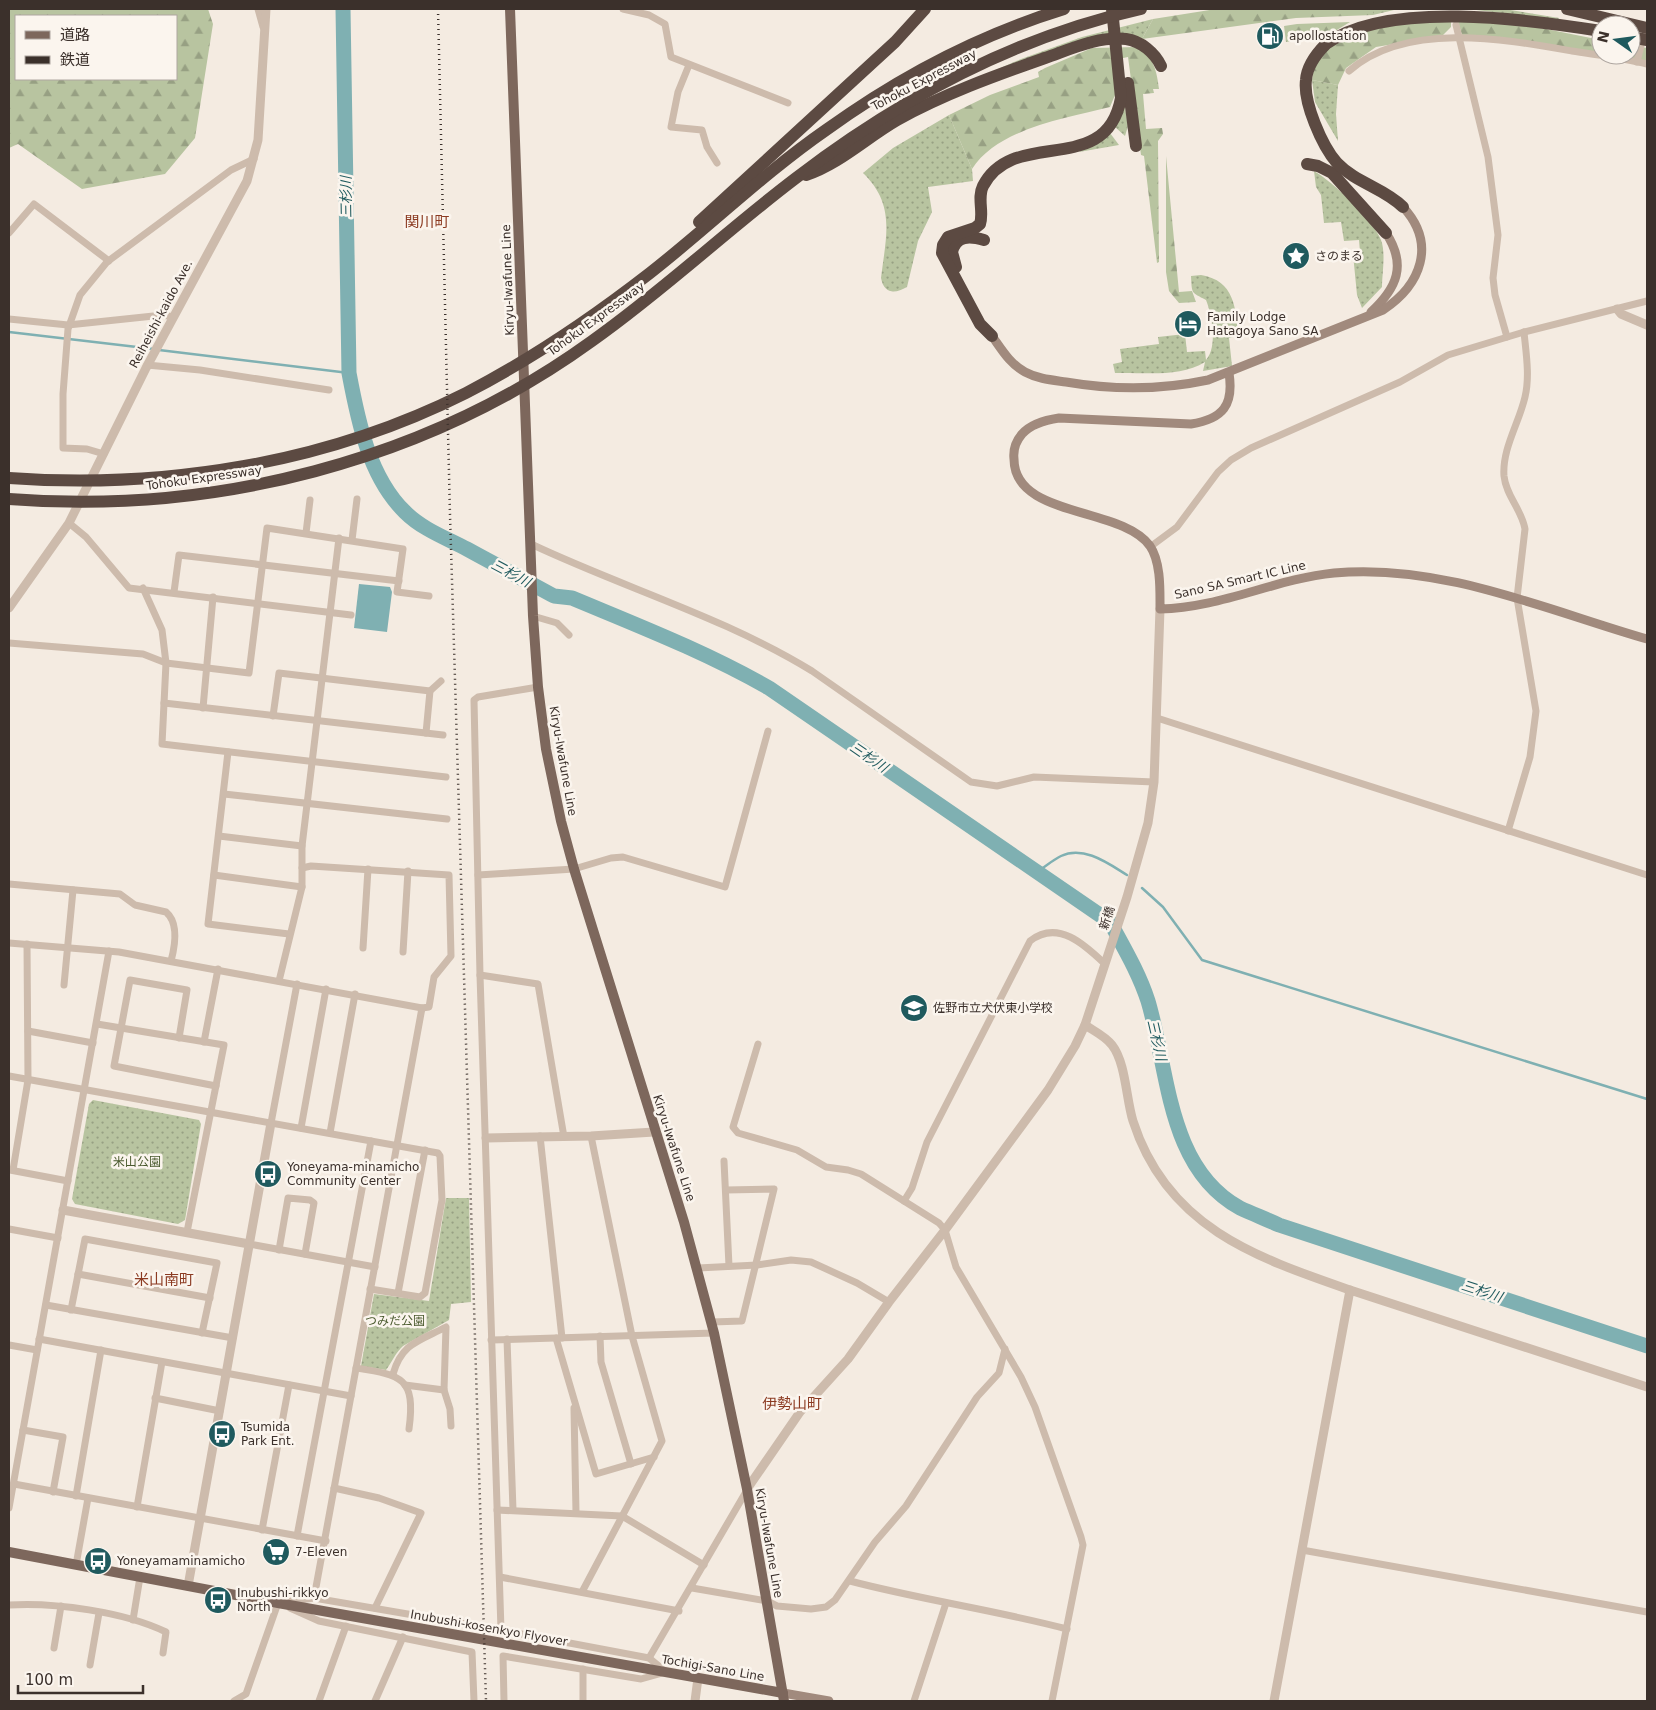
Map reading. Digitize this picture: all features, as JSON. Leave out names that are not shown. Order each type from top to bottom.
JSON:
[{"type":"highway","points":[[653,271],[704,217],[895,42],[925,9]]},
{"type":"highway","name":"Tohoku Expressway","points":[[9,478],[106,481],[218,471],[301,454],[365,435],[465,393],[577,328],[653,271],[802,148],[853,111],[916,73],[952,55],[1007,30],[1064,9]]},
{"type":"highway","points":[[1112,9],[1136,146]]},
{"type":"highway","points":[[992,336],[980,324],[942,253],[944,241],[954,234],[978,227],[982,217],[980,195],[982,187],[994,172],[1002,166],[1034,153],[1084,145],[1105,134],[1115,119],[1121,98],[1119,9]]},
{"type":"highway","name":"Tohoku Expressway","points":[[9,499],[96,502],[141,500],[226,491],[305,474],[388,449],[466,416],[536,377],[591,343],[793,180],[893,110],[964,71],[1063,31],[1141,9]]},
{"type":"highway","points":[[1567,9],[1647,28]]},
{"type":"highway","points":[[1403,208],[1382,192],[1356,178],[1337,163],[1316,124],[1307,103],[1306,77],[1314,58],[1327,43],[1350,27],[1391,14],[1423,11],[1482,13],[1591,29]]},
{"type":"highway","points":[[793,180],[822,170],[896,121],[952,93],[1096,41],[1127,39],[1137,43],[1156,57],[1161,66]]},
{"type":"highway","points":[[1307,164],[1318,166],[1332,173],[1386,233]]},
{"type":"highway","points":[[984,240],[971,237],[961,239],[953,246],[952,257],[992,336]]},
{"type":"main road","name":"Kiryu-Iwafune Line","points":[[510,9],[533,611],[538,687],[547,756],[574,869],[654,1132],[698,1268],[712,1322],[747,1489],[783,1697]]},
{"type":"main road","points":[[992,336],[1015,366],[1027,373],[1056,381],[1094,387],[1178,386],[1229,373],[1369,314],[1383,310],[1396,301],[1414,280],[1419,268],[1422,241],[1416,226],[1403,208]]},
{"type":"main road","points":[[1369,314],[1387,296],[1395,283],[1398,269],[1393,244],[1386,233]]},
{"type":"main road","points":[[1150,547],[1128,528],[1048,501],[1027,489],[1020,482],[1014,465],[1016,445],[1027,429],[1048,420],[1059,418],[1191,424],[1210,420],[1223,411],[1227,405],[1231,386],[1229,373]]},
{"type":"main road","name":"Sano SA Smart IC Line","points":[[1150,547],[1156,561],[1160,609],[1209,602],[1306,578],[1357,572],[1447,580],[1517,598],[1647,639]]},
{"type":"main road","points":[[9,1552],[278,1603]]},
{"type":"main road","name":"Inubushi-kosenkyo Flyover","points":[[278,1603],[640,1668]]},
{"type":"main road","name":"Tochigi-Sano Line","points":[[640,1668],[698,1678],[783,1697]]},
{"type":"main road","points":[[783,1697],[829,1701]]},
{"type":"street","points":[[258,9],[264,33]]},
{"type":"street","name":"Reiheishi-kaido Ave.","points":[[9,608],[68,523],[148,363],[246,181],[258,140],[266,9]]},
{"type":"street","points":[[623,9],[649,15],[665,24],[671,57],[788,103]]},
{"type":"street","points":[[1456,25],[1488,157],[1498,234],[1494,286],[1507,337]]},
{"type":"street","points":[[1349,71],[1372,54],[1400,45],[1460,38],[1528,44],[1591,54]]},
{"type":"street","points":[[689,65],[678,92],[671,127],[702,130],[707,147],[717,163]]},
{"type":"street","points":[[104,454],[87,449],[63,448],[65,350],[68,327],[80,295],[109,261],[231,170],[254,159]]},
{"type":"street","points":[[9,233],[34,204],[109,261]]},
{"type":"street","points":[[1150,547],[1177,527],[1218,472],[1231,460],[1251,448],[1400,382],[1448,355],[1524,332],[1647,300]]},
{"type":"street","points":[[1617,309],[1621,314],[1647,325]]},
{"type":"street","points":[[9,319],[68,327],[163,315],[173,317]]},
{"type":"street","points":[[1508,831],[1530,757],[1536,711],[1517,598],[1525,529],[1524,521],[1506,489],[1504,466],[1526,396],[1528,380],[1524,332]]},
{"type":"street","points":[[148,363],[329,390]]},
{"type":"street","points":[[352,540],[357,499]]},
{"type":"street","points":[[306,533],[310,500]]},
{"type":"street","points":[[68,523],[86,537],[129,588],[143,588],[351,615]]},
{"type":"street","points":[[9,643],[143,654],[166,663],[249,673],[267,528],[403,548],[397,592],[429,596]]},
{"type":"street","points":[[279,981],[302,887],[302,846],[339,538]]},
{"type":"street","points":[[531,547],[732,627],[785,654],[971,782],[998,786],[1034,777],[1154,782]]},
{"type":"street","points":[[174,592],[179,555],[399,581]]},
{"type":"street","points":[[143,588],[162,630],[166,663],[162,744],[446,777]]},
{"type":"street","points":[[203,708],[213,597]]},
{"type":"street","name":"新橋","points":[[747,1489],[800,1412],[844,1365],[1048,1090],[1075,1046],[1085,1025],[1128,898],[1142,848],[1154,782],[1160,609]]},
{"type":"street","points":[[533,611],[557,623],[569,635]]},
{"type":"street","points":[[273,716],[279,673],[430,692]]},
{"type":"street","points":[[426,733],[430,692],[441,681]]},
{"type":"street","points":[[538,687],[474,700],[480,975],[501,1630],[649,1658],[666,1672]]},
{"type":"street","points":[[164,703],[443,735]]},
{"type":"street","points":[[1157,718],[1647,876]]},
{"type":"street","points":[[478,875],[574,869],[611,858],[623,858],[725,886],[768,731]]},
{"type":"street","points":[[228,752],[208,924],[289,934]]},
{"type":"street","points":[[224,794],[447,819]]},
{"type":"street","points":[[219,836],[302,846]]},
{"type":"street","points":[[9,943],[109,951],[218,969],[422,1008],[429,1007],[434,977],[451,956],[449,874],[311,866],[302,868]]},
{"type":"street","points":[[363,948],[368,869]]},
{"type":"street","points":[[403,952],[408,871]]},
{"type":"street","points":[[214,875],[302,887]]},
{"type":"street","points":[[9,884],[120,894],[135,905],[166,912],[173,922],[176,942],[171,961]]},
{"type":"street","points":[[64,985],[73,890]]},
{"type":"street","points":[[904,1200],[912,1188],[927,1142],[1030,941],[1038,935],[1049,933],[1069,935],[1105,964]]},
{"type":"street","points":[[28,944],[28,1080],[11,1170],[68,1182]]},
{"type":"street","points":[[9,1508],[109,951]]},
{"type":"street","points":[[204,1042],[218,969]]},
{"type":"street","points":[[480,975],[538,984],[564,1137]]},
{"type":"street","points":[[179,1038],[187,990],[130,980],[114,1066],[216,1086]]},
{"type":"street","points":[[188,1586],[297,984]]},
{"type":"street","points":[[301,1128],[326,989]]},
{"type":"street","points":[[330,1133],[354,994]]},
{"type":"street","points":[[314,1598],[422,1008]]},
{"type":"street","points":[[96,1024],[224,1045],[187,1232]]},
{"type":"street","points":[[1085,1025],[1114,1046],[1119,1059],[1133,1120],[1146,1153],[1163,1182],[1208,1227],[1255,1255],[1350,1290],[1647,1387]]},
{"type":"street","points":[[28,1031],[93,1043]]},
{"type":"street","points":[[758,1044],[734,1127],[738,1133],[797,1150],[826,1167],[861,1174],[939,1223],[945,1230],[956,1267],[1006,1348],[1035,1408],[1083,1544],[1052,1701]]},
{"type":"street","points":[[9,1076],[438,1153],[440,1156],[442,1200],[425,1293],[420,1297],[370,1289]]},
{"type":"street","points":[[486,1138],[564,1137],[654,1132]]},
{"type":"street","points":[[540,1136],[559,1338],[574,1399],[596,1474],[654,1457]]},
{"type":"street","points":[[582,1592],[662,1441],[662,1435],[632,1336],[591,1136]]},
{"type":"street","points":[[297,1536],[371,1141]]},
{"type":"street","points":[[398,1294],[424,1150]]},
{"type":"street","points":[[724,1161],[729,1266]]},
{"type":"street","points":[[712,1322],[742,1321],[774,1189],[726,1190]]},
{"type":"street","points":[[279,1250],[288,1198],[301,1199],[314,1203],[304,1254]]},
{"type":"street","points":[[63,1210],[375,1267]]},
{"type":"street","points":[[9,1229],[58,1238]]},
{"type":"street","points":[[71,1310],[85,1239],[217,1263],[202,1333]]},
{"type":"street","points":[[698,1268],[757,1265],[791,1260],[811,1262],[857,1283],[889,1302]]},
{"type":"street","points":[[78,1274],[210,1298]]},
{"type":"street","points":[[1274,1701],[1350,1290]]},
{"type":"street","points":[[46,1305],[232,1338]]},
{"type":"street","points":[[393,1374],[398,1358],[406,1347],[446,1327],[444,1390],[450,1409],[451,1426]]},
{"type":"street","points":[[491,1340],[714,1333]]},
{"type":"street","points":[[600,1336],[601,1362],[631,1464]]},
{"type":"street","points":[[39,1339],[351,1396]]},
{"type":"street","points":[[507,1340],[513,1510]]},
{"type":"street","points":[[9,1345],[37,1350]]},
{"type":"street","points":[[692,1588],[767,1601],[777,1606],[812,1609],[826,1607],[836,1600],[876,1542],[906,1506],[977,1397],[1000,1373],[1006,1348]]},
{"type":"street","points":[[76,1496],[101,1350]]},
{"type":"street","points":[[137,1507],[162,1362]]},
{"type":"street","points":[[356,1368],[393,1374],[405,1385],[412,1408],[409,1429]]},
{"type":"street","points":[[262,1530],[289,1385]]},
{"type":"street","points":[[405,1385],[444,1390]]},
{"type":"street","points":[[155,1398],[220,1411]]},
{"type":"street","points":[[574,1399],[576,1513]]},
{"type":"street","points":[[23,1430],[63,1437],[53,1492]]},
{"type":"street","points":[[14,1484],[200,1519],[326,1540]]},
{"type":"street","points":[[334,1488],[379,1498],[421,1513],[375,1608]]},
{"type":"street","points":[[649,1658],[679,1611],[747,1489]]},
{"type":"street","points":[[76,1565],[88,1498]]},
{"type":"street","points":[[498,1510],[622,1516],[704,1565]]},
{"type":"street","points":[[1302,1550],[1647,1612]]},
{"type":"street","points":[[133,1620],[140,1577]]},
{"type":"street","points":[[500,1577],[679,1611]]},
{"type":"street","points":[[850,1581],[946,1603],[1005,1613],[1067,1629]]},
{"type":"street","points":[[278,1603],[314,1598],[472,1625]]},
{"type":"street","points":[[278,1603],[318,1620],[403,1636],[472,1652],[474,1701]]},
{"type":"street","points":[[234,1701],[246,1694],[278,1603]]},
{"type":"street","points":[[914,1701],[946,1603]]},
{"type":"street","points":[[9,1605],[61,1606],[133,1620],[166,1632],[163,1654]]},
{"type":"street","points":[[54,1648],[61,1606]]},
{"type":"street","points":[[90,1665],[99,1613]]},
{"type":"street","points":[[319,1701],[346,1626]]},
{"type":"street","points":[[375,1701],[403,1636]]},
{"type":"street","points":[[504,1701],[502,1656],[641,1678],[666,1672]]},
{"type":"street","points":[[583,1669],[583,1701]]},
{"type":"street","points":[[695,1701],[698,1678]]},
{"type":"green space","points":[[9,9],[208,9],[213,24],[195,138],[165,174],[82,189],[18,144],[9,148]]},
{"type":"green space","points":[[1216,9],[1373,9],[1373,15],[1296,18],[1142,39],[1153,19]]},
{"type":"green space","points":[[1373,9],[1423,9],[1394,10],[1373,15]]},
{"type":"green space","points":[[1468,9],[1504,9],[1559,18],[1558,20]]},
{"type":"green space","points":[[1445,17],[1541,28],[1591,38],[1591,52],[1462,35],[1458,22],[1451,22],[1451,27],[1442,36],[1376,47],[1346,68],[1338,85],[1312,80],[1314,67],[1326,48],[1345,34]]},
{"type":"green space","points":[[1153,19],[1142,39],[1130,36],[973,80],[1021,59],[1082,37]]},
{"type":"green space","points":[[1350,22],[1327,36],[1286,42],[1284,26]]},
{"type":"green space","points":[[1138,47],[1148,55],[1154,65],[1159,89],[1153,89],[1154,93],[1143,94],[1146,129],[1162,128],[1163,134],[1158,141],[1159,262],[1157,263],[1144,156],[1141,155],[1128,57],[1114,60],[1115,95],[1110,107],[1054,121],[1016,134],[998,144],[984,155],[972,169],[949,115],[990,95],[1039,77],[1038,72],[1045,68],[1092,48]]},
{"type":"green space","points":[[1641,47],[1647,48],[1647,62],[1641,61]]},
{"type":"green space","points":[[1312,80],[1338,85],[1336,114],[1338,141],[1315,102]]},
{"type":"green space","points":[[1124,101],[1128,126],[1125,136],[1115,127]]},
{"type":"green space","points":[[949,115],[972,169],[973,181],[928,187],[932,212],[918,241],[907,287],[898,291],[887,290],[881,278],[886,235],[885,209],[873,185],[863,173],[893,148]]},
{"type":"green space","points":[[1110,133],[1119,145],[1079,152]]},
{"type":"green space","points":[[1166,156],[1179,292],[1192,291],[1196,302],[1179,303],[1169,291],[1166,272]]},
{"type":"green space","points":[[1314,171],[1352,202],[1377,232],[1381,240],[1384,257],[1382,287],[1362,308],[1357,295],[1353,254],[1360,252],[1359,240],[1344,241],[1341,222],[1324,223],[1321,195],[1316,187]]},
{"type":"green space","points":[[1201,275],[1221,283],[1231,297],[1239,336],[1229,338],[1232,366],[1203,371],[1205,362],[1195,367],[1173,372],[1115,373],[1113,364],[1122,362],[1120,349],[1159,344],[1158,337],[1185,334],[1187,352],[1205,351],[1206,360],[1212,347],[1212,322],[1206,300],[1193,292],[1191,282],[1191,276]]},
{"type":"green space","name":"米山公園","points":[[93,1100],[199,1120],[201,1124],[185,1220],[178,1224],[75,1204],[72,1199],[89,1104]]},
{"type":"green space","name":"つみだ公園","points":[[446,1198],[469,1198],[471,1302],[451,1304],[449,1320],[403,1346],[386,1370],[361,1366],[374,1294],[429,1301]]},
{"type":"water","points":[[359,584],[390,587],[392,592],[387,632],[354,628]]},
{"type":"waterway","name":"三杉川","points":[[343,9],[349,373],[361,429],[374,465],[382,482],[405,512],[427,528],[554,596],[572,598],[647,629],[697,651],[769,688],[1110,922],[1136,971],[1148,1001],[1167,1087],[1184,1143],[1198,1169],[1216,1190],[1240,1208],[1279,1225],[1647,1346]]},
{"type":"waterway","points":[[9,332],[154,349]]},
{"type":"waterway","points":[[159,350],[349,373]]},
{"type":"waterway","points":[[1038,871],[1061,856],[1078,853],[1096,857],[1127,875]]},
{"type":"waterway","points":[[1142,888],[1163,907],[1202,960],[1647,1099]]},
{"type":"railway","points":[[438,9],[450,515],[486,1701]]},
{"type":"place","name":"apollostation","points":[[1270,36]]},
{"type":"place","name":"さのまる","points":[[1296,256]]},
{"type":"place","name":"Family Lodge Hatagoya Sano SA","points":[[1188,324]]},
{"type":"place","name":"佐野市立犬伏東小学校","points":[[914,1008]]},
{"type":"place","name":"Yoneyama-minamicho Community Center","points":[[268,1174]]},
{"type":"place","name":"Tsumida Park Ent.","points":[[222,1434]]},
{"type":"place","name":"7-Eleven","points":[[276,1552]]},
{"type":"place","name":"Yoneyamaminamicho","points":[[98,1561]]},
{"type":"place","name":"Inubushi-rikkyo North","points":[[218,1600]]},
{"type":"district","name":"関川町","points":[[427,222]]},
{"type":"district","name":"米山南町","points":[[164,1280]]},
{"type":"district","name":"伊勢山町","points":[[792,1404]]}]
